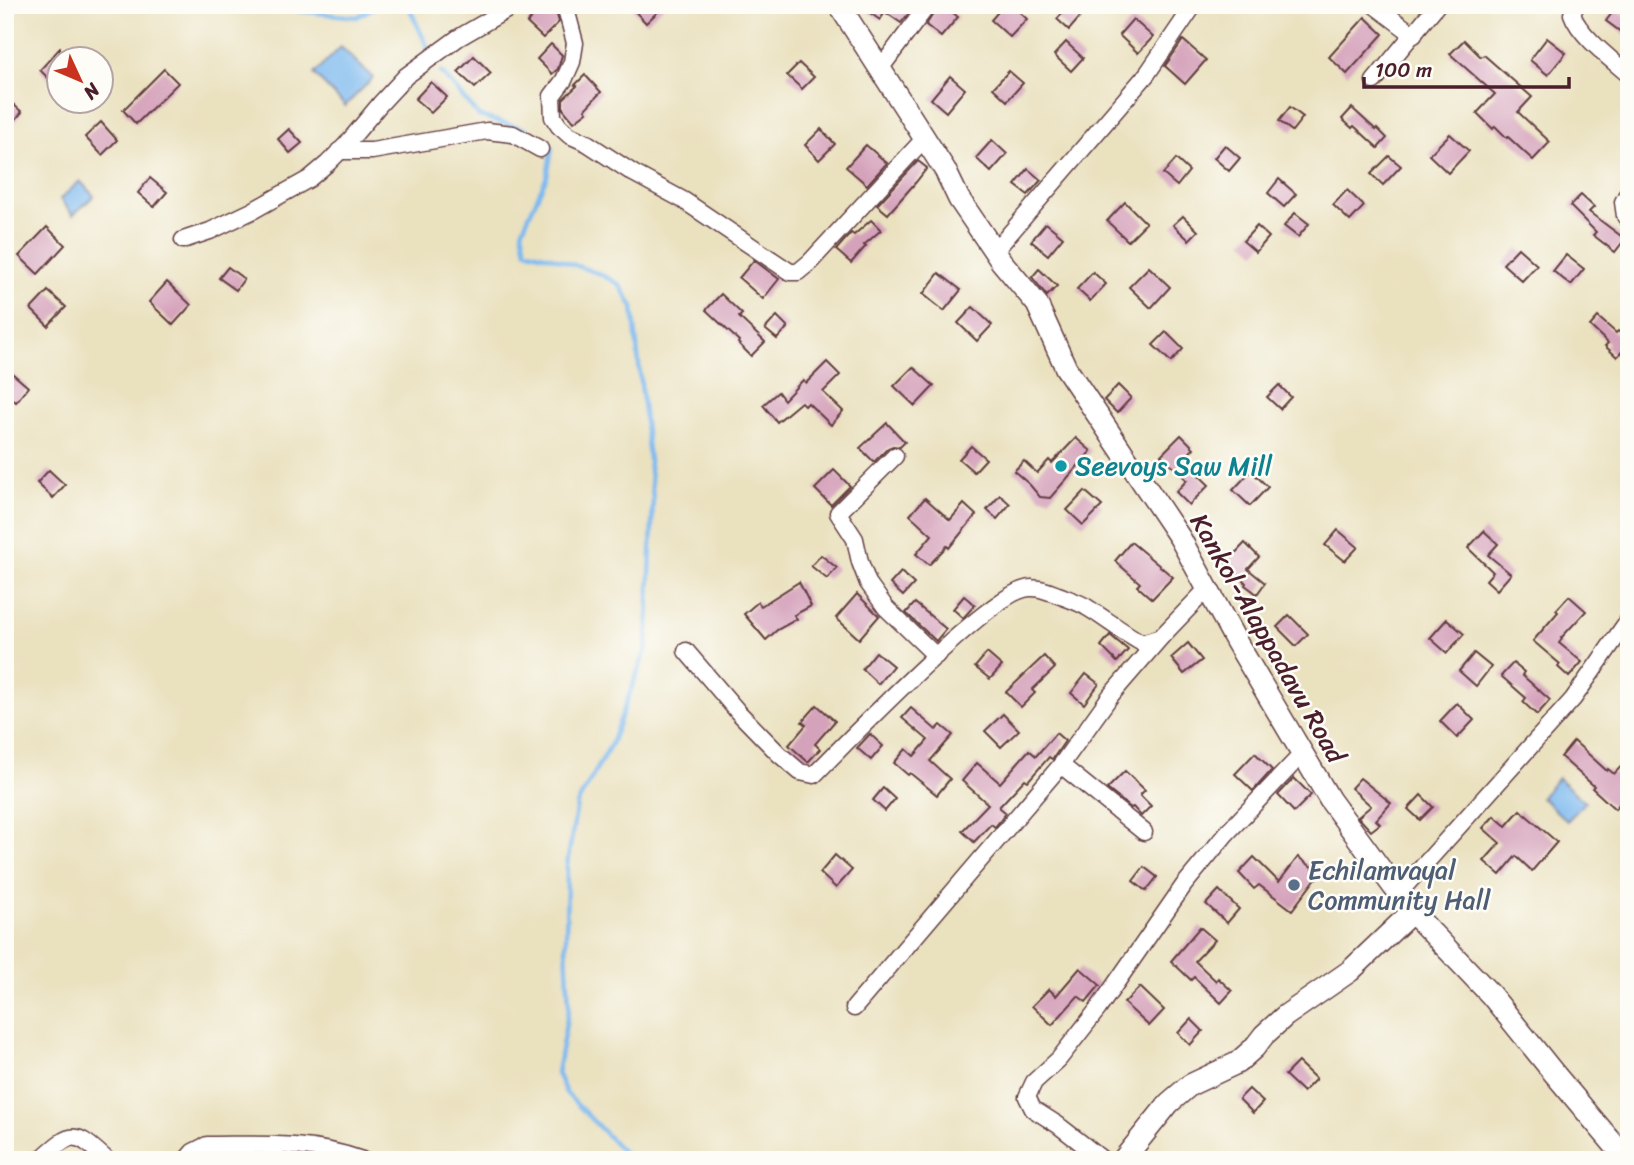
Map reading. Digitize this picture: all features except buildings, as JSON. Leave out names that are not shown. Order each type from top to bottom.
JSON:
[{"type":"main road","name":"Kankol-Alappadavu Road","points":[[839,5],[945,170],[959,200],[994,252],[1037,304],[1066,368],[1180,538],[1330,800],[1412,912],[1492,995],[1627,1160]]},
{"type":"main road","points":[[1123,1160],[1169,1103],[1190,1085],[1237,1063],[1285,1016],[1350,971],[1412,912]]},
{"type":"street","points":[[183,240],[241,216],[309,179],[340,151],[406,76],[458,38],[515,5]]},
{"type":"street","points":[[565,5],[575,43],[572,62],[564,80],[552,96],[553,117],[559,126],[569,135],[683,200],[790,272],[798,272],[810,262],[924,139]]},
{"type":"street","points":[[880,69],[928,5]]},
{"type":"street","points":[[994,252],[1147,74],[1194,5]]},
{"type":"street","points":[[1374,5],[1414,34]]},
{"type":"street","points":[[1374,81],[1437,5]]},
{"type":"street","points":[[1576,5],[1572,14],[1576,24],[1629,75]]},
{"type":"street","points":[[340,151],[372,151],[487,131],[513,134],[540,149]]},
{"type":"street","points":[[1629,191],[1623,202],[1625,216],[1629,220]]},
{"type":"street","points":[[895,456],[838,513],[855,539],[868,583],[886,608],[936,656]]},
{"type":"street","points":[[686,651],[739,713],[779,754],[800,772],[814,775],[936,656],[1004,598],[1030,587],[1086,606],[1120,631],[1142,643],[1161,637]]},
{"type":"street","points":[[854,1008],[1061,765],[1111,695],[1161,637],[1208,589]]},
{"type":"street","points":[[1398,894],[1573,699],[1629,619]]},
{"type":"street","points":[[1103,1160],[1033,1109],[1027,1097],[1034,1082],[1059,1059],[1098,1009],[1192,875],[1226,834],[1302,754]]},
{"type":"street","points":[[1061,765],[1144,832]]},
{"type":"street","points":[[40,1160],[61,1141],[74,1137],[85,1141],[107,1160]]},
{"type":"street","points":[[186,1160],[193,1152],[207,1144],[307,1146],[362,1160]]},
{"type":"water","points":[[341,47],[373,78],[345,106],[314,74]]},
{"type":"water","points":[[80,181],[94,196],[73,215],[60,199]]},
{"type":"water","points":[[1558,778],[1585,802],[1567,821],[1541,797]]},
{"type":"waterway","points":[[292,5],[298,11],[357,17],[378,5]]},
{"type":"waterway","points":[[408,5],[428,48]]},
{"type":"waterway","points":[[441,72],[479,116],[525,129],[552,148],[547,176],[522,231],[526,250],[600,274],[619,284],[633,307],[653,499],[647,647],[611,744],[577,804],[567,865],[566,947],[569,1007],[557,1073],[566,1093],[631,1160]]},
{"type":"place","name":"Seevoys Saw Mill","points":[[1061,466]]},
{"type":"place","name":"Echilamvayal Community Hall","points":[[1294,885]]}]
